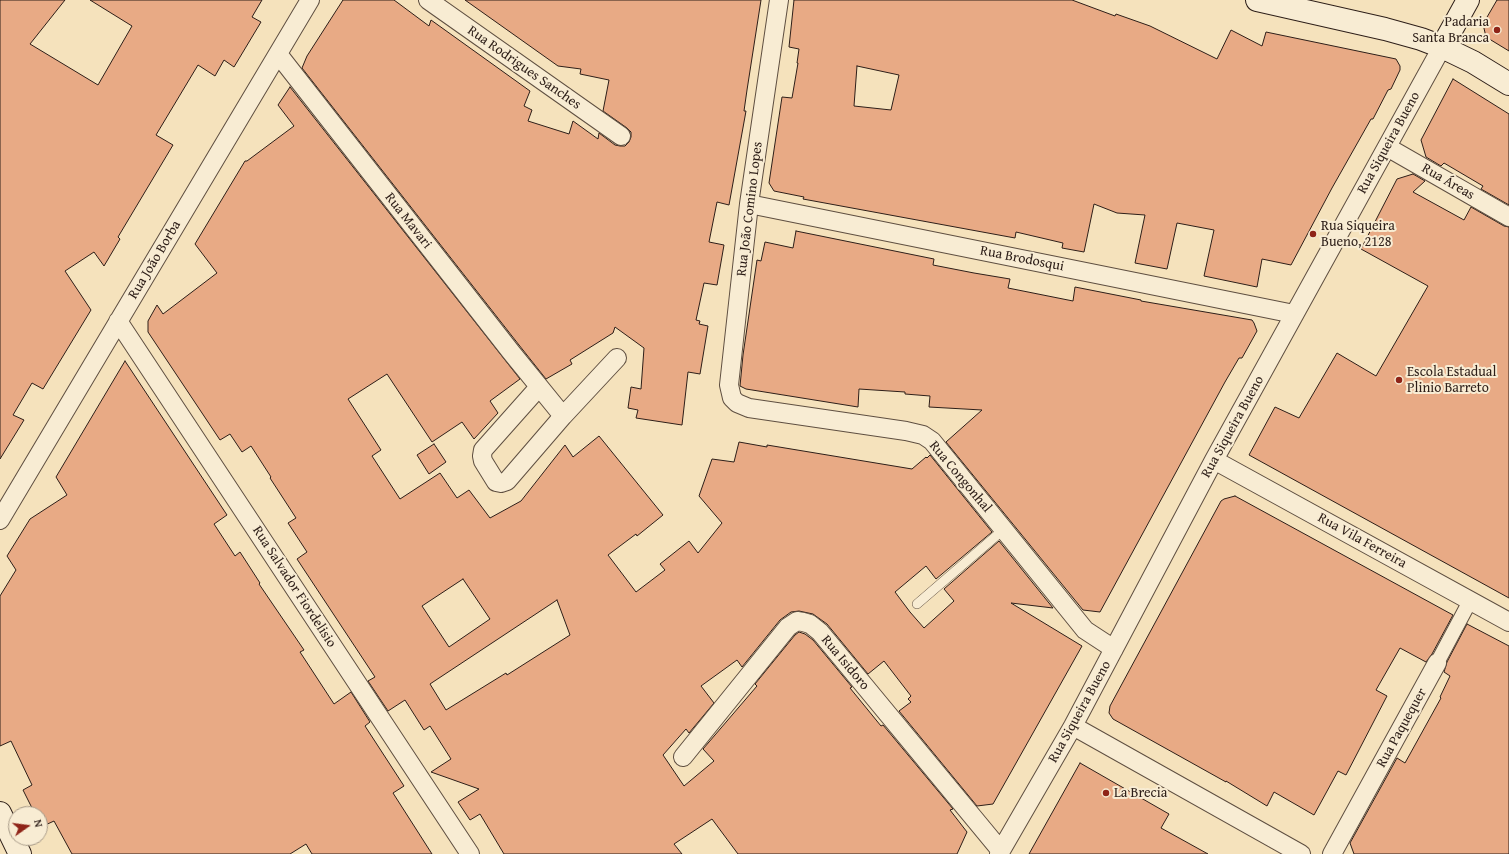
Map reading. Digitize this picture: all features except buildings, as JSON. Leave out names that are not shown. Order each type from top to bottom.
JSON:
[{"type":"main road","points":[[1257,0],[1391,30],[1421,39],[1473,62],[1509,84]]},
{"type":"main road","name":"Rua Siqueira Bueno","points":[[1442,47],[1468,0]]},
{"type":"main road","points":[[0,812],[20,854]]},
{"type":"street","name":"Rua João Borba","points":[[0,520],[310,0]]},
{"type":"street","name":"Rua Rodrigues Sanches","points":[[428,0],[621,136]]},
{"type":"street","name":"Rua João Comino Lopes","points":[[749,408],[737,403],[732,398],[729,385],[749,204],[779,0]]},
{"type":"street","name":"Rua Siqueira Bueno","points":[[1000,852],[1073,726],[1214,460],[1442,47]]},
{"type":"street","name":"Rua Mavari","points":[[278,54],[563,416]]},
{"type":"street","name":"Rua Áreas","points":[[1387,147],[1509,217]]},
{"type":"street","name":"Rua Brodosqui","points":[[749,204],[1294,314]]},
{"type":"street","name":"Rua Salvador Fiordelisio","points":[[118,321],[470,854]]},
{"type":"street","points":[[539,387],[484,450],[482,456],[483,461],[496,482],[501,483],[507,481],[563,416],[617,358]]},
{"type":"street","name":"Rua Congonhal","points":[[749,408],[906,431],[932,441],[941,450],[1003,530],[1085,630],[1114,650]]},
{"type":"street","name":"Rua Vila Ferreira","points":[[1214,460],[1509,622]]},
{"type":"street","name":"Rua Paquequer","points":[[1332,854],[1470,601]]},
{"type":"street","name":"Rua Isidoro","points":[[683,757],[788,627],[797,621],[810,624],[820,632],[1000,852]]},
{"type":"street","points":[[1073,726],[1301,854]]},
{"type":"lane","points":[[917,604],[1003,530]]},
{"type":"place","name":"Padaria Santa Branca","points":[[1497,30]]},
{"type":"place","name":"Rua Siqueira Bueno, 2128","points":[[1313,234]]},
{"type":"place","name":"Escola Estadual Plinio Barreto","points":[[1399,380]]},
{"type":"place","name":"La Brecia","points":[[1106,793]]}]
